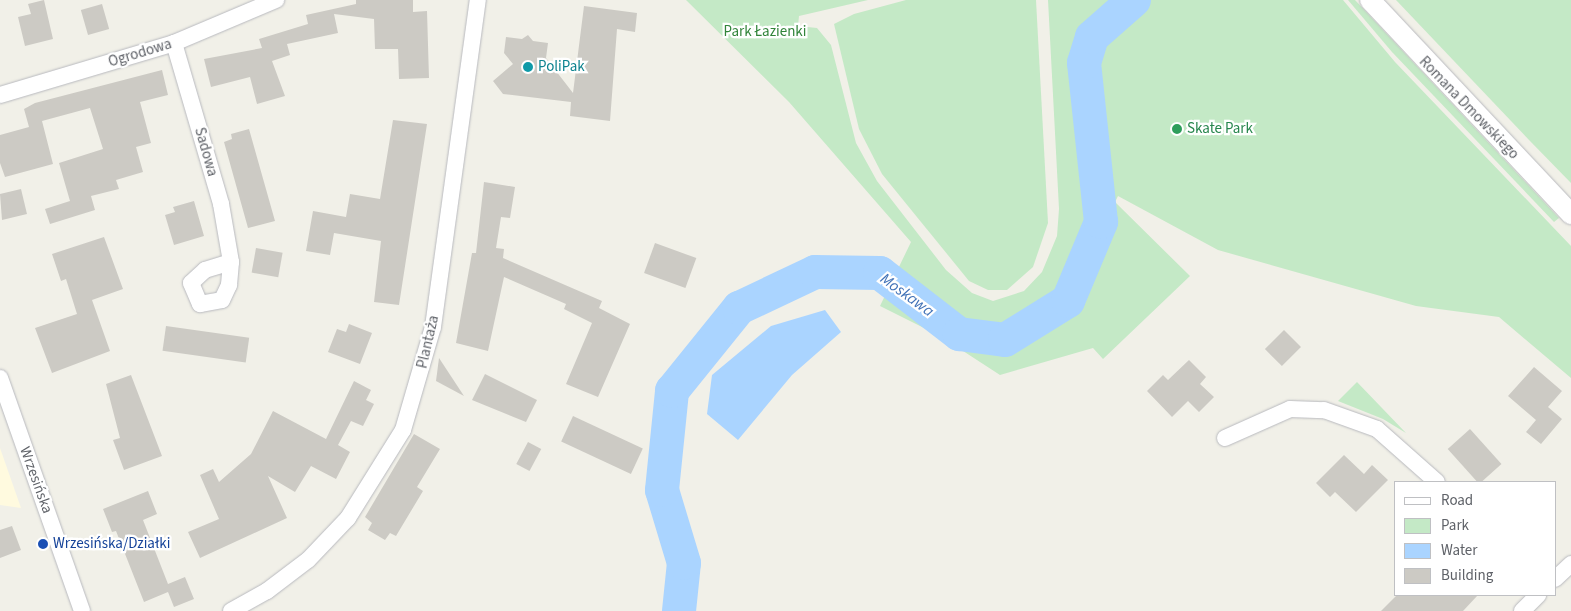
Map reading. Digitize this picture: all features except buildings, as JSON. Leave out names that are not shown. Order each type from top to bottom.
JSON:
[{"type":"street","name":"Ogrodowa","points":[[0,95],[174,43],[276,0]]},
{"type":"street","name":"Plantaża","points":[[231,611],[268,591],[308,560],[348,518],[404,430],[434,328],[478,0]]},
{"type":"street","name":"Romana Dmowskiego","points":[[1370,0],[1571,214]]},
{"type":"street","name":"Sadowa","points":[[174,43],[221,204],[231,262]]},
{"type":"street","name":"Wrzesińska","points":[[0,378],[82,611]]},
{"type":"street","points":[[1225,438],[1290,409],[1324,410],[1377,429],[1436,481]]},
{"type":"street","points":[[1556,578],[1571,564]]},
{"type":"street","points":[[1522,611],[1537,596]]},
{"type":"shaded area","points":[[0,448],[21,508],[0,505]]},
{"type":"green space","name":"Park Łazienki","points":[[686,0],[868,0],[799,16],[798,26],[817,28],[831,45],[856,143],[877,181],[946,270],[972,293],[993,301],[1024,291],[1042,272],[1057,236],[1059,209],[1048,0],[1343,0],[1395,62],[1571,246],[1571,378],[1499,317],[1416,306],[1218,250],[1118,196],[1115,202],[1190,276],[1103,359],[1093,348],[1000,375],[940,336],[880,306],[911,242],[789,102]]},
{"type":"green space","points":[[906,0],[1036,0],[1048,223],[1033,267],[1007,290],[988,290],[969,281],[882,174],[859,129],[834,24],[854,14]]},
{"type":"green space","points":[[1348,0],[1355,0],[1559,218],[1554,222],[1392,52]]},
{"type":"green space","points":[[1396,0],[1571,0],[1571,183],[1530,141]]},
{"type":"green space","points":[[1357,382],[1406,433],[1383,419],[1338,401]]},
{"type":"water","points":[[825,310],[841,332],[792,375],[738,440],[707,414],[712,375],[771,326]]},
{"type":"waterway","name":"Moskawa","points":[[679,611],[684,563],[662,490],[672,391],[739,308],[815,272],[880,273],[959,334],[1005,340],[1068,301],[1101,222],[1084,63],[1092,37],[1134,0]]},
{"type":"place","name":"PoliPak","points":[[528,67]]},
{"type":"place","name":"Skate Park","points":[[1177,129]]},
{"type":"place","name":"Wrzesińska/Działki","points":[[43,544]]}]
